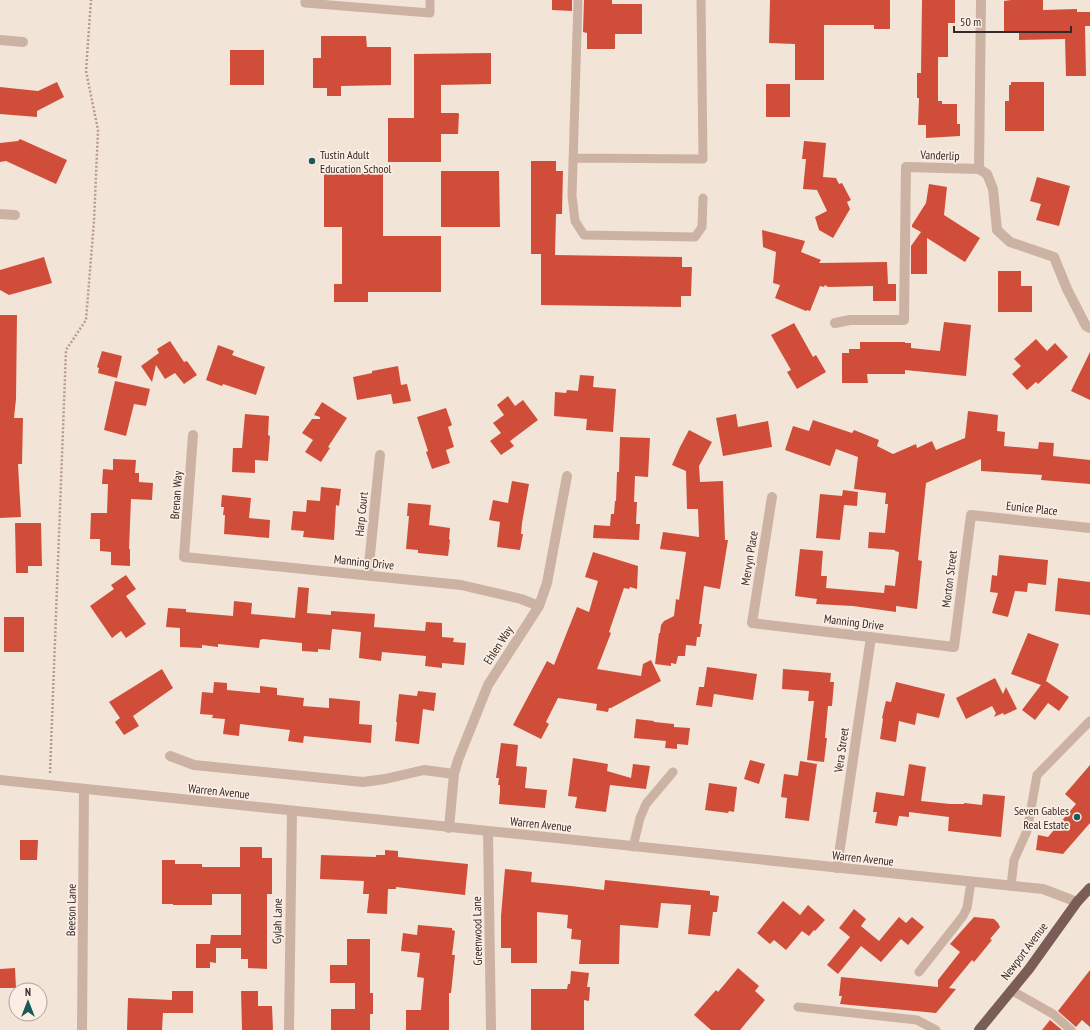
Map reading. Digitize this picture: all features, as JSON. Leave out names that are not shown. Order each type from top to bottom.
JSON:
[{"type":"main road","name":"Newport Avenue","points":[[979,1030],[1029,969],[1077,902],[1090,888]]},
{"type":"street","points":[[981,0],[979,169],[987,174],[993,189],[997,230],[1010,242],[1054,256],[1067,289],[1086,326],[1090,328]]},
{"type":"street","points":[[0,40],[23,42]]},
{"type":"street","name":"Vanderlip","points":[[835,323],[850,320],[904,320],[906,167],[979,169]]},
{"type":"street","points":[[0,214],[15,215]]},
{"type":"street","name":"Brenan Way","points":[[184,558],[193,435]]},
{"type":"street","name":"Harp Court","points":[[368,575],[380,455]]},
{"type":"street","name":"Ehlen Way","points":[[450,828],[454,774],[458,760],[488,685],[539,606],[547,583],[567,476]]},
{"type":"street","name":"Mervyn Place","points":[[752,623],[772,497]]},
{"type":"street","name":"Eunice Place","points":[[970,514],[1090,528]]},
{"type":"street","name":"Morton Street","points":[[954,647],[970,514]]},
{"type":"street","name":"Manning Drive","points":[[184,558],[461,585],[521,599],[539,606]]},
{"type":"street","name":"Manning Drive","points":[[752,623],[954,647]]},
{"type":"street","name":"Vera Street","points":[[837,868],[871,637]]},
{"type":"street","name":"Warren Avenue","points":[[170,756],[194,765],[363,782],[385,779],[424,770],[454,774]]},
{"type":"street","name":"Warren Avenue","points":[[0,780],[84,790],[1043,889],[1077,902]]},
{"type":"street","name":"Beeson Lane","points":[[82,1030],[84,790]]},
{"type":"street","name":"Gylah Lane","points":[[289,1030],[292,811]]},
{"type":"street","name":"Greenwood Lane","points":[[488,832],[491,1030]]},
{"type":"lane","points":[[305,0],[305,3],[430,13],[430,0]]},
{"type":"lane","points":[[578,0],[572,199],[575,221],[584,235],[695,237],[702,227],[703,198]]},
{"type":"lane","points":[[573,158],[703,159],[702,0]]},
{"type":"lane","points":[[1011,886],[1014,860],[1027,831],[1037,775],[1090,721]]},
{"type":"lane","points":[[633,847],[640,818],[646,804],[673,772]]},
{"type":"lane","points":[[919,972],[963,916],[967,908],[971,882]]},
{"type":"lane","points":[[1011,990],[1053,1014],[1071,1030]]},
{"type":"lane","points":[[798,1007],[917,1020],[936,1030]]},
{"type":"path","points":[[49,785],[66,350],[86,320],[94,221],[98,130],[86,71],[91,0]]},
{"type":"building","points":[[552,0],[572,0],[572,11],[552,10]]},
{"type":"building","points":[[584,0],[612,0],[612,4],[642,4],[642,34],[615,34],[615,49],[587,49],[587,33],[583,32]]},
{"type":"building","points":[[770,0],[890,0],[890,29],[874,29],[874,25],[824,25],[824,80],[795,80],[795,44],[769,43]]},
{"type":"building","points":[[922,0],[955,0],[955,23],[948,23],[948,57],[938,57],[938,101],[942,101],[942,104],[957,104],[957,124],[960,124],[960,136],[926,138],[926,125],[918,125],[919,98],[917,98],[917,73],[921,73]]},
{"type":"building","points":[[1043,0],[1043,10],[1077,9],[1077,12],[1090,12],[1090,26],[1085,26],[1086,76],[1066,76],[1065,39],[1019,40],[1019,33],[1004,33],[1004,1]]},
{"type":"building","points":[[321,36],[366,36],[367,47],[391,47],[391,85],[341,86],[341,96],[327,96],[327,88],[313,88],[313,58],[321,58]]},
{"type":"building","points":[[230,50],[264,50],[264,85],[230,85]]},
{"type":"building","points":[[491,53],[491,84],[441,85],[441,113],[459,114],[458,134],[441,134],[441,162],[388,162],[388,118],[414,118],[414,54]]},
{"type":"building","points":[[57,82],[64,97],[37,111],[37,117],[0,114],[0,87],[38,91]]},
{"type":"building","points":[[1011,82],[1044,82],[1044,131],[1005,131],[1005,101],[1009,101],[1009,85],[1011,85]]},
{"type":"building","points":[[766,84],[790,84],[790,117],[766,117]]},
{"type":"building","points":[[20,139],[67,160],[56,184],[6,161],[0,162],[0,143],[18,141]]},
{"type":"building","points":[[804,141],[826,143],[823,177],[836,178],[839,184],[842,183],[851,200],[847,202],[850,209],[833,238],[819,230],[815,217],[827,211],[817,190],[803,189],[806,159],[802,159]]},
{"type":"building","points":[[531,161],[556,161],[556,171],[563,171],[562,214],[556,214],[555,255],[682,257],[682,267],[692,267],[691,296],[681,296],[681,307],[541,305],[541,254],[531,254]]},
{"type":"building","points":[[441,171],[499,171],[500,227],[441,227]]},
{"type":"building","points":[[324,172],[383,172],[383,236],[441,236],[441,292],[368,292],[368,302],[334,302],[334,284],[342,284],[342,227],[324,227]]},
{"type":"building","points":[[1037,177],[1070,186],[1059,226],[1036,220],[1041,204],[1030,201]]},
{"type":"building","points":[[929,184],[947,187],[944,215],[980,238],[965,262],[927,238],[927,274],[911,274],[911,246],[921,232],[912,227],[912,225],[926,203]]},
{"type":"building","points":[[762,230],[805,241],[801,252],[821,260],[819,263],[887,262],[888,284],[896,284],[896,301],[873,301],[873,286],[820,286],[810,311],[806,311],[775,298],[780,285],[773,283],[776,252],[763,247]]},
{"type":"building","points":[[44,257],[52,283],[9,295],[0,290],[0,270]]},
{"type":"building","points":[[998,271],[1021,271],[1021,286],[1032,286],[1032,312],[998,312]]},
{"type":"building","points":[[0,315],[17,315],[16,399],[14,418],[23,418],[22,464],[18,464],[21,517],[0,518]]},
{"type":"building","points":[[944,322],[971,325],[966,376],[905,370],[905,374],[867,374],[868,383],[842,383],[842,353],[849,353],[849,349],[860,349],[860,342],[905,342],[911,343],[911,348],[940,351]]},
{"type":"building","points":[[794,323],[813,357],[816,355],[826,372],[797,389],[787,372],[791,370],[771,335]]},
{"type":"building","points":[[1036,339],[1047,351],[1055,343],[1068,357],[1038,384],[1036,382],[1027,390],[1012,374],[1021,366],[1014,359]]},
{"type":"building","points":[[170,341],[184,362],[187,361],[197,375],[184,384],[175,373],[165,379],[156,365],[152,382],[141,366],[159,353],[157,349]]},
{"type":"building","points":[[218,345],[234,351],[232,355],[265,367],[256,395],[206,380]]},
{"type":"building","points":[[102,351],[122,356],[117,378],[98,373],[99,368],[97,367]]},
{"type":"building","points":[[1090,352],[1090,400],[1071,391]]},
{"type":"building","points":[[398,366],[401,385],[407,384],[411,401],[393,404],[391,394],[357,400],[353,377],[372,373],[372,371]]},
{"type":"building","points":[[580,375],[594,376],[593,387],[616,389],[613,432],[586,430],[587,419],[554,416],[555,392],[566,393],[567,390],[578,391]]},
{"type":"building","points":[[115,381],[150,389],[146,406],[134,404],[126,436],[104,430]]},
{"type":"building","points":[[508,396],[515,406],[523,400],[538,420],[510,441],[514,446],[501,455],[490,441],[501,433],[493,423],[504,415],[497,405]]},
{"type":"building","points":[[322,402],[347,418],[328,447],[330,448],[321,462],[305,452],[313,440],[302,433],[312,419],[320,419],[320,417],[314,415]]},
{"type":"building","points":[[446,408],[452,425],[448,427],[454,447],[446,450],[450,463],[432,469],[417,417]]},
{"type":"building","points":[[968,411],[998,415],[997,431],[1005,432],[1004,446],[1038,449],[1039,442],[1054,443],[1053,456],[1090,460],[1090,484],[1041,480],[1042,475],[981,471],[981,459],[926,483],[918,560],[922,561],[917,609],[896,606],[896,612],[853,606],[816,604],[817,599],[795,596],[800,549],[823,551],[821,576],[827,576],[826,588],[884,593],[885,585],[895,586],[899,552],[895,550],[868,548],[869,532],[885,533],[888,504],[885,504],[886,493],[854,489],[858,457],[836,449],[830,466],[785,450],[793,426],[809,431],[813,420],[852,433],[854,430],[879,440],[877,446],[893,454],[916,444],[917,448],[932,441],[936,450],[965,438]]},
{"type":"building","points":[[245,414],[269,416],[268,435],[270,436],[268,461],[255,460],[255,473],[232,472],[233,448],[242,448]]},
{"type":"building","points":[[736,414],[738,427],[768,421],[772,447],[723,456],[716,418]]},
{"type":"building","points":[[689,430],[712,442],[699,466],[700,482],[723,481],[725,540],[728,540],[720,589],[704,586],[699,624],[702,624],[700,637],[697,637],[696,646],[686,645],[685,656],[678,656],[676,664],[671,663],[671,666],[655,664],[659,633],[661,625],[664,621],[674,616],[676,599],[679,600],[686,552],[660,549],[663,532],[699,537],[698,509],[687,509],[686,471],[672,465]]},
{"type":"building","points":[[620,437],[650,438],[648,477],[635,476],[634,502],[637,502],[636,524],[640,524],[639,540],[593,538],[594,525],[610,526],[611,514],[614,514],[617,472],[619,472]]},
{"type":"building","points":[[113,459],[136,460],[135,473],[139,473],[139,482],[153,483],[152,500],[131,499],[129,549],[130,566],[111,565],[111,552],[100,551],[100,539],[90,539],[91,513],[107,513],[108,484],[102,484],[103,469],[113,470]]},
{"type":"building","points":[[512,481],[529,484],[522,523],[521,534],[523,534],[520,550],[497,547],[500,522],[489,520],[493,500],[508,503]]},
{"type":"building","points":[[321,487],[341,489],[339,506],[336,505],[334,540],[303,537],[304,531],[291,530],[293,511],[306,512],[307,500],[320,501]]},
{"type":"building","points":[[843,490],[858,492],[857,506],[844,505],[840,540],[816,538],[820,494],[842,496]]},
{"type":"building","points":[[222,495],[251,498],[249,518],[270,520],[269,538],[224,534],[225,515],[223,515],[224,507],[221,507]]},
{"type":"building","points":[[408,503],[431,505],[429,525],[450,528],[448,556],[418,553],[418,550],[406,549],[409,516],[407,516]]},
{"type":"building","points":[[15,523],[41,523],[42,566],[28,566],[28,573],[16,573]]},
{"type":"building","points":[[593,552],[638,566],[637,589],[630,587],[629,589],[624,588],[609,632],[611,633],[597,669],[641,676],[643,664],[651,660],[661,681],[609,708],[608,712],[596,710],[597,704],[558,698],[546,722],[549,724],[541,739],[513,725],[547,661],[554,665],[577,607],[589,612],[598,581],[585,577]]},
{"type":"building","points":[[999,555],[1048,560],[1046,585],[1028,583],[1027,592],[1015,591],[1008,617],[992,613],[998,593],[990,592],[992,575],[997,576]]},
{"type":"building","points":[[126,575],[136,589],[126,596],[146,624],[126,638],[121,631],[112,638],[90,606],[114,589],[111,585]]},
{"type":"building","points":[[1058,578],[1090,582],[1090,615],[1055,611]]},
{"type":"building","points":[[298,587],[309,588],[307,613],[331,615],[331,611],[375,614],[374,627],[425,631],[426,622],[442,623],[442,637],[454,638],[453,642],[466,643],[464,665],[442,663],[442,668],[425,666],[426,656],[382,652],[381,661],[359,658],[361,632],[332,629],[330,650],[318,649],[318,652],[302,651],[302,643],[263,639],[260,640],[259,648],[218,644],[218,647],[202,645],[202,648],[180,647],[180,628],[166,627],[168,608],[186,609],[186,612],[233,616],[234,601],[252,603],[251,614],[295,618]]},
{"type":"building","points":[[4,617],[24,617],[24,652],[4,652]]},
{"type":"building","points":[[1028,633],[1059,644],[1046,681],[1069,697],[1059,711],[1048,703],[1035,720],[1022,710],[1041,685],[1011,674]]},
{"type":"building","points":[[707,667],[757,674],[753,700],[714,694],[712,707],[696,705],[699,687],[704,687]]},
{"type":"building","points":[[162,669],[173,688],[133,716],[139,726],[124,735],[115,722],[120,718],[109,702]]},
{"type":"building","points":[[783,669],[831,673],[830,682],[834,682],[832,706],[828,706],[825,738],[827,738],[824,762],[807,760],[814,701],[808,701],[809,691],[782,689]]},
{"type":"building","points":[[995,678],[1003,694],[1006,687],[1017,709],[1004,715],[1003,713],[994,717],[996,713],[992,706],[966,719],[956,698]]},
{"type":"building","points":[[214,682],[227,683],[227,690],[260,693],[260,686],[277,688],[277,695],[304,698],[303,706],[329,708],[329,698],[360,701],[359,724],[372,725],[371,743],[304,736],[303,743],[288,741],[290,730],[240,724],[239,736],[223,734],[225,719],[212,718],[213,715],[200,714],[202,692],[213,693]]},
{"type":"building","points":[[896,682],[945,694],[939,718],[917,713],[915,725],[899,721],[896,742],[880,739],[882,718],[886,701],[891,702]]},
{"type":"building","points":[[418,691],[436,693],[434,711],[423,709],[419,744],[395,741],[399,694],[417,696]]},
{"type":"building","points":[[636,719],[674,724],[674,727],[690,728],[688,745],[677,744],[677,749],[665,748],[666,741],[634,738]]},
{"type":"building","points":[[501,743],[518,745],[516,766],[527,767],[525,788],[547,790],[545,808],[499,804],[500,785],[498,785],[499,778],[496,778]]},
{"type":"building","points":[[573,758],[608,764],[607,771],[631,778],[633,764],[650,766],[646,789],[610,785],[606,812],[575,808],[577,797],[568,796]]},
{"type":"building","points":[[750,760],[765,764],[759,784],[744,779]]},
{"type":"building","points":[[800,761],[817,764],[809,821],[785,818],[787,798],[781,797],[784,774],[798,776]]},
{"type":"building","points":[[909,764],[926,767],[921,801],[982,805],[983,794],[1005,796],[1001,837],[948,831],[949,817],[909,812],[909,817],[899,816],[897,826],[875,823],[877,812],[873,812],[876,792],[904,796]]},
{"type":"building","name":"Seven Gables Real Estate","points":[[1090,765],[1090,823],[1063,854],[1036,850],[1038,835],[1048,837],[1076,804],[1065,794]]},
{"type":"building","points":[[709,783],[737,787],[734,812],[729,811],[728,813],[705,810]]},
{"type":"building","points":[[20,840],[38,840],[37,860],[20,860]]},
{"type":"building","points":[[240,847],[262,847],[262,858],[272,858],[272,894],[267,894],[267,969],[248,968],[248,959],[241,959],[241,948],[216,948],[216,963],[210,962],[210,968],[196,968],[196,944],[210,944],[211,935],[241,935],[241,894],[212,894],[212,905],[162,904],[162,860],[175,860],[175,864],[202,864],[202,867],[240,867]]},
{"type":"building","points":[[385,850],[398,851],[398,857],[468,864],[465,895],[396,887],[396,889],[388,889],[387,914],[367,913],[369,894],[363,894],[364,881],[320,879],[321,855],[376,857],[376,855],[385,855]]},
{"type":"building","points":[[505,869],[532,872],[531,882],[604,890],[605,880],[710,891],[710,895],[719,896],[717,912],[713,912],[710,936],[688,934],[691,905],[661,903],[658,928],[620,925],[619,964],[579,964],[581,940],[571,939],[572,929],[567,928],[568,915],[537,912],[537,963],[511,963],[511,948],[501,948],[501,916]]},
{"type":"building","points":[[783,901],[800,915],[808,905],[825,920],[809,936],[802,931],[786,950],[774,940],[770,944],[757,933]]},
{"type":"building","points":[[854,909],[866,919],[861,926],[879,941],[899,917],[906,923],[912,917],[924,927],[908,945],[901,939],[881,962],[861,946],[838,974],[827,965],[850,937],[839,928]]},
{"type":"building","points":[[974,917],[994,919],[1000,927],[990,939],[992,940],[974,962],[972,960],[949,988],[956,989],[936,1013],[840,1004],[842,996],[839,996],[841,977],[938,987],[938,980],[960,952],[950,944]]},
{"type":"building","points":[[418,925],[452,928],[452,930],[455,931],[452,955],[455,955],[451,993],[449,993],[449,1030],[406,1030],[406,1010],[421,1010],[424,978],[417,977],[420,953],[401,951],[403,933],[417,935]]},
{"type":"building","points":[[347,939],[370,939],[370,993],[373,993],[373,1014],[370,1014],[370,1030],[331,1030],[331,1009],[355,1009],[355,983],[330,983],[330,965],[347,965]]},
{"type":"building","points":[[15,968],[16,982],[8,982],[8,988],[0,988],[0,969]]},
{"type":"building","points":[[738,968],[759,986],[755,991],[765,1000],[740,1030],[711,1030],[694,1015],[716,990],[718,992]]},
{"type":"building","points":[[1090,970],[1090,1027],[1082,1020],[1076,1027],[1058,1011]]},
{"type":"building","points":[[571,971],[589,973],[587,987],[590,987],[589,1001],[584,1000],[584,1030],[531,1030],[531,989],[567,989],[568,984],[570,984]]},
{"type":"building","points":[[172,991],[193,991],[193,1013],[163,1013],[162,1030],[127,1030],[128,998],[172,1000]]},
{"type":"building","points":[[241,991],[258,991],[258,1006],[272,1006],[273,1030],[242,1030]]},
{"type":"building","points":[[1050,1020],[1062,1030],[1042,1030]]},
{"type":"place","name":"Tustin Adult Education School","points":[[312,161]]},
{"type":"place","name":"Seven Gables Real Estate","points":[[1077,817]]}]
